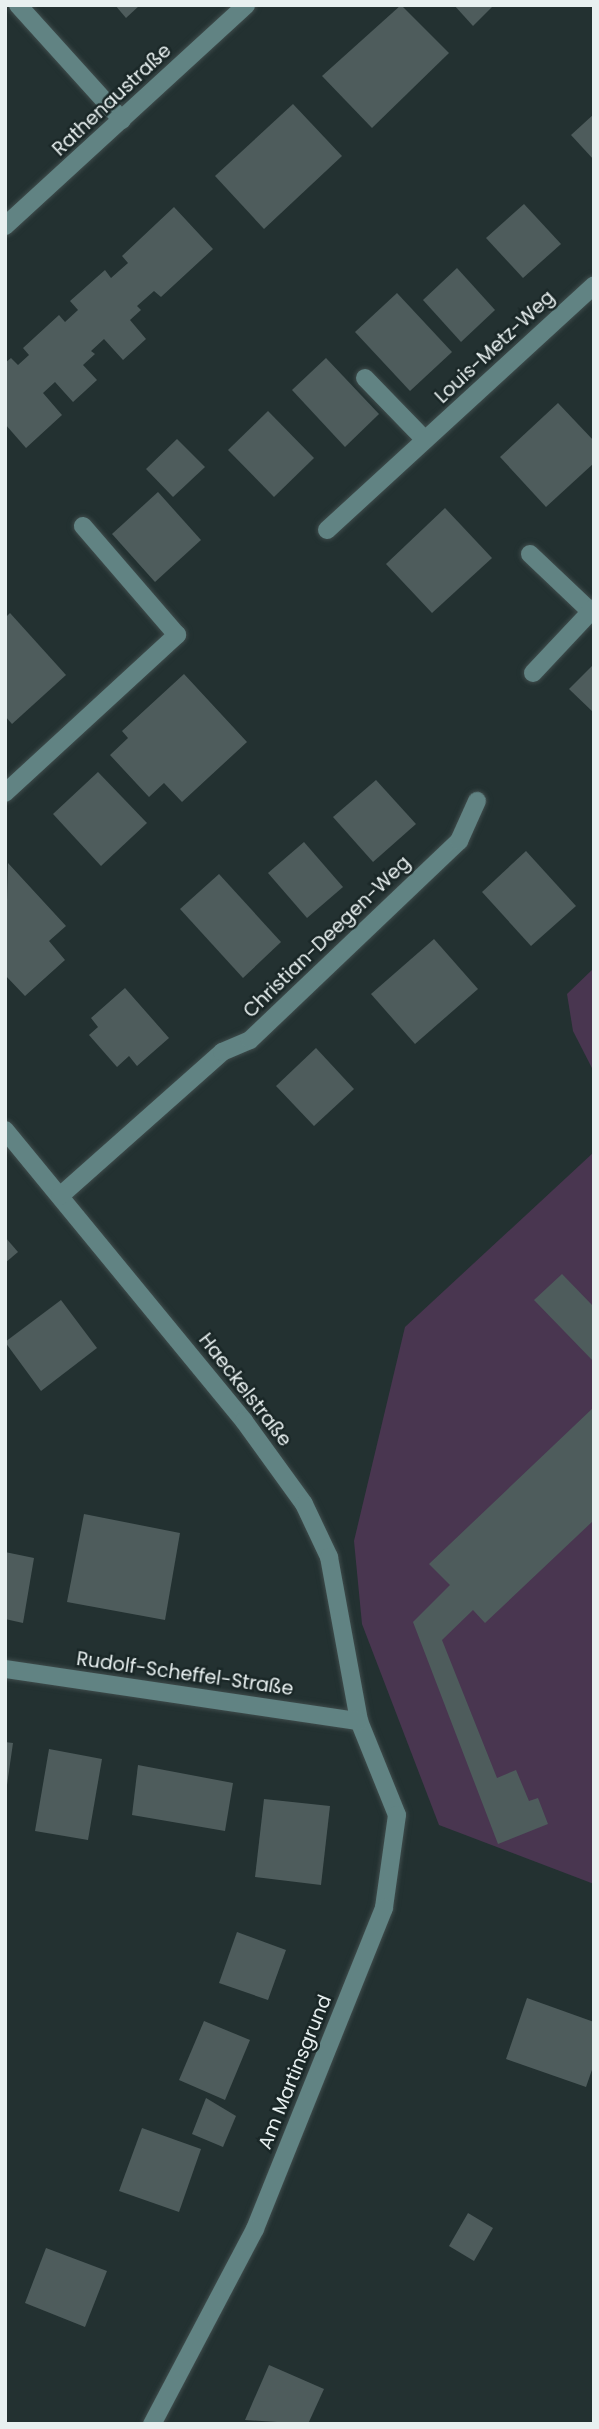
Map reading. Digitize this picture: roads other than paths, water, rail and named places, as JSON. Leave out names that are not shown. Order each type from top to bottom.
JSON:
[{"type":"street","points":[[18,5],[122,120]]},
{"type":"street","name":"Rathenaustraße","points":[[5,226],[246,5]]},
{"type":"street","name":"Louis-Metz-Weg","points":[[327,530],[594,285]]},
{"type":"street","points":[[365,378],[425,440]]},
{"type":"street","points":[[5,793],[177,635],[83,526]]},
{"type":"street","points":[[530,554],[592,609],[533,673]]},
{"type":"street","name":"Christian-Deegen-Weg","points":[[60,1196],[222,1052],[260,1030],[458,841],[477,801]]},
{"type":"street","name":"Haeckelstraße","points":[[5,1130],[236,1410],[304,1504],[329,1557],[359,1721]]},
{"type":"street","name":"Rudolf-Scheffel-Straße","points":[[5,1669],[359,1721]]},
{"type":"street","name":"Am Martinsgrund","points":[[152,2424],[255,2229],[384,1908],[397,1815],[359,1721]]}]
